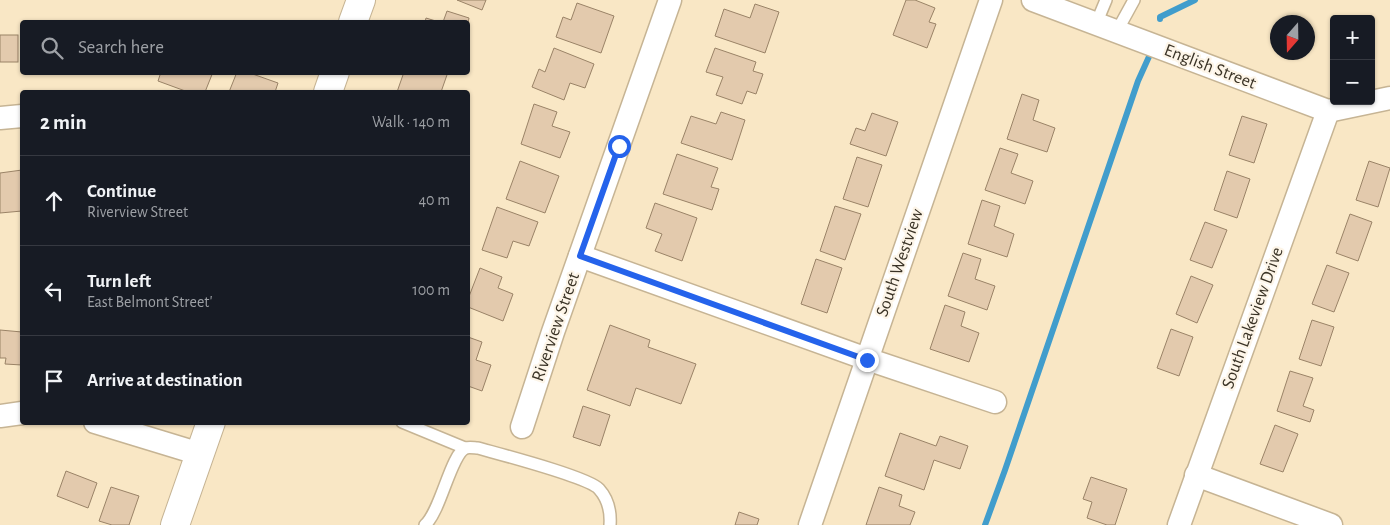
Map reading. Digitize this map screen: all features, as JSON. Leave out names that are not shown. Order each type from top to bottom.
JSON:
[{"type":"street","points":[[354,20],[361,0]]},
{"type":"street","name":"Riverview Street","points":[[522,427],[670,0]]},
{"type":"street","name":"South Westview","points":[[810,525],[991,0]]},
{"type":"street","name":"English Street","points":[[1038,1],[1328,111]]},
{"type":"street","points":[[329,90],[334,75]]},
{"type":"street","points":[[1328,111],[1390,98]]},
{"type":"street","name":"South Lakeview Drive","points":[[1178,525],[1328,111]]},
{"type":"street","points":[[0,118],[20,116]]},
{"type":"street","points":[[580,256],[867,360],[995,402]]},
{"type":"street","points":[[0,416],[20,414]]},
{"type":"street","points":[[105,425],[200,454]]},
{"type":"street","points":[[174,525],[210,425]]},
{"type":"street","points":[[1196,475],[1331,525]]},
{"type":"lane","points":[[1096,24],[1106,0]]},
{"type":"lane","points":[[1117,32],[1134,0]]},
{"type":"lane","points":[[409,425],[465,448],[478,448],[576,478],[598,487],[608,502],[610,525]]},
{"type":"lane","points":[[425,525],[430,521],[439,503],[458,455],[465,448]]},
{"type":"building","points":[[457,0],[486,0],[482,10]]},
{"type":"building","points":[[906,0],[915,0],[935,8],[929,22],[936,24],[927,48],[893,35]]},
{"type":"building","points":[[577,3],[614,16],[601,53],[556,37],[563,17],[571,20]]},
{"type":"building","points":[[755,4],[779,12],[765,53],[715,36],[724,9],[750,18]]},
{"type":"building","points":[[447,11],[469,18],[469,20],[444,20]]},
{"type":"building","points":[[0,35],[18,35],[18,62],[0,62]]},
{"type":"building","points":[[554,48],[594,64],[585,88],[570,83],[564,100],[532,87],[539,69],[545,72]]},
{"type":"building","points":[[715,48],[756,62],[753,71],[763,74],[756,94],[747,91],[742,104],[716,95],[723,77],[706,72]]},
{"type":"building","points":[[160,75],[212,75],[206,90],[183,90],[158,81]]},
{"type":"building","points":[[236,75],[255,75],[278,83],[276,90],[230,90]]},
{"type":"building","points":[[403,75],[447,75],[442,90],[398,90]]},
{"type":"building","points":[[1022,94],[1039,100],[1033,120],[1055,128],[1047,152],[1007,139]]},
{"type":"building","points":[[534,104],[557,112],[552,126],[570,132],[560,158],[521,144]]},
{"type":"building","points":[[721,112],[745,120],[732,160],[681,143],[691,116],[716,124]]},
{"type":"building","points":[[872,113],[898,122],[886,156],[850,144],[856,128],[865,131]]},
{"type":"building","points":[[1242,116],[1267,124],[1254,163],[1229,155]]},
{"type":"building","points":[[1000,148],[1018,154],[1011,173],[1033,181],[1025,204],[985,190]]},
{"type":"building","points":[[677,154],[718,168],[711,187],[719,189],[712,210],[663,194]]},
{"type":"building","points":[[857,157],[882,165],[868,207],[843,199]]},
{"type":"building","points":[[520,161],[559,176],[545,213],[506,199]]},
{"type":"building","points":[[1369,161],[1390,168],[1378,207],[1356,200]]},
{"type":"building","points":[[20,170],[20,211],[0,213],[0,173]]},
{"type":"building","points":[[1227,171],[1250,179],[1237,218],[1214,210]]},
{"type":"building","points":[[982,200],[1000,206],[994,226],[1014,234],[1007,257],[968,244]]},
{"type":"building","points":[[655,203],[697,218],[682,261],[655,251],[662,234],[646,228]]},
{"type":"building","points":[[835,206],[861,214],[845,260],[820,251]]},
{"type":"building","points":[[497,207],[538,222],[529,246],[513,241],[507,258],[482,250]]},
{"type":"building","points":[[1350,214],[1372,222],[1358,261],[1336,253]]},
{"type":"building","points":[[1205,222],[1227,230],[1212,268],[1190,260]]},
{"type":"building","points":[[963,253],[981,259],[975,279],[995,286],[987,310],[948,296]]},
{"type":"building","points":[[816,259],[842,268],[827,313],[801,304]]},
{"type":"building","points":[[1327,265],[1349,273],[1334,312],[1312,304]]},
{"type":"building","points":[[480,268],[502,277],[498,288],[513,294],[503,321],[470,308],[470,294]]},
{"type":"building","points":[[1191,276],[1213,285],[1197,323],[1176,314]]},
{"type":"building","points":[[945,305],[965,312],[961,326],[979,333],[969,362],[930,349]]},
{"type":"building","points":[[1312,320],[1334,327],[1321,366],[1299,359]]},
{"type":"building","points":[[610,325],[650,340],[648,347],[696,364],[681,404],[636,388],[630,406],[587,390]]},
{"type":"building","points":[[1171,329],[1193,337],[1179,376],[1157,368]]},
{"type":"building","points":[[0,330],[20,332],[20,365],[5,364],[6,358],[0,358]]},
{"type":"building","points":[[470,338],[482,342],[476,360],[491,365],[482,391],[470,387]]},
{"type":"building","points":[[1290,371],[1313,378],[1303,406],[1314,410],[1310,422],[1277,411]]},
{"type":"building","points":[[583,406],[610,415],[600,446],[573,437]]},
{"type":"building","points":[[1275,425],[1298,434],[1283,472],[1260,464]]},
{"type":"building","points":[[900,433],[936,446],[940,436],[968,446],[960,469],[934,460],[924,490],[885,476]]},
{"type":"building","points":[[66,471],[97,483],[88,508],[57,496]]},
{"type":"building","points":[[1091,477],[1127,489],[1115,525],[1107,525],[1087,518],[1092,502],[1083,499]]},
{"type":"building","points":[[111,487],[139,496],[129,525],[112,525],[99,521]]},
{"type":"building","points":[[879,487],[902,495],[899,506],[915,512],[910,525],[866,525]]},
{"type":"building","points":[[739,512],[759,519],[757,525],[735,525]]},
{"type":"waterway","points":[[1160,19],[1160,17],[1195,0]]},
{"type":"waterway","points":[[985,525],[1138,81],[1152,50]]},
{"type":"route","points":[[619,146],[580,256],[867,360]]}]
